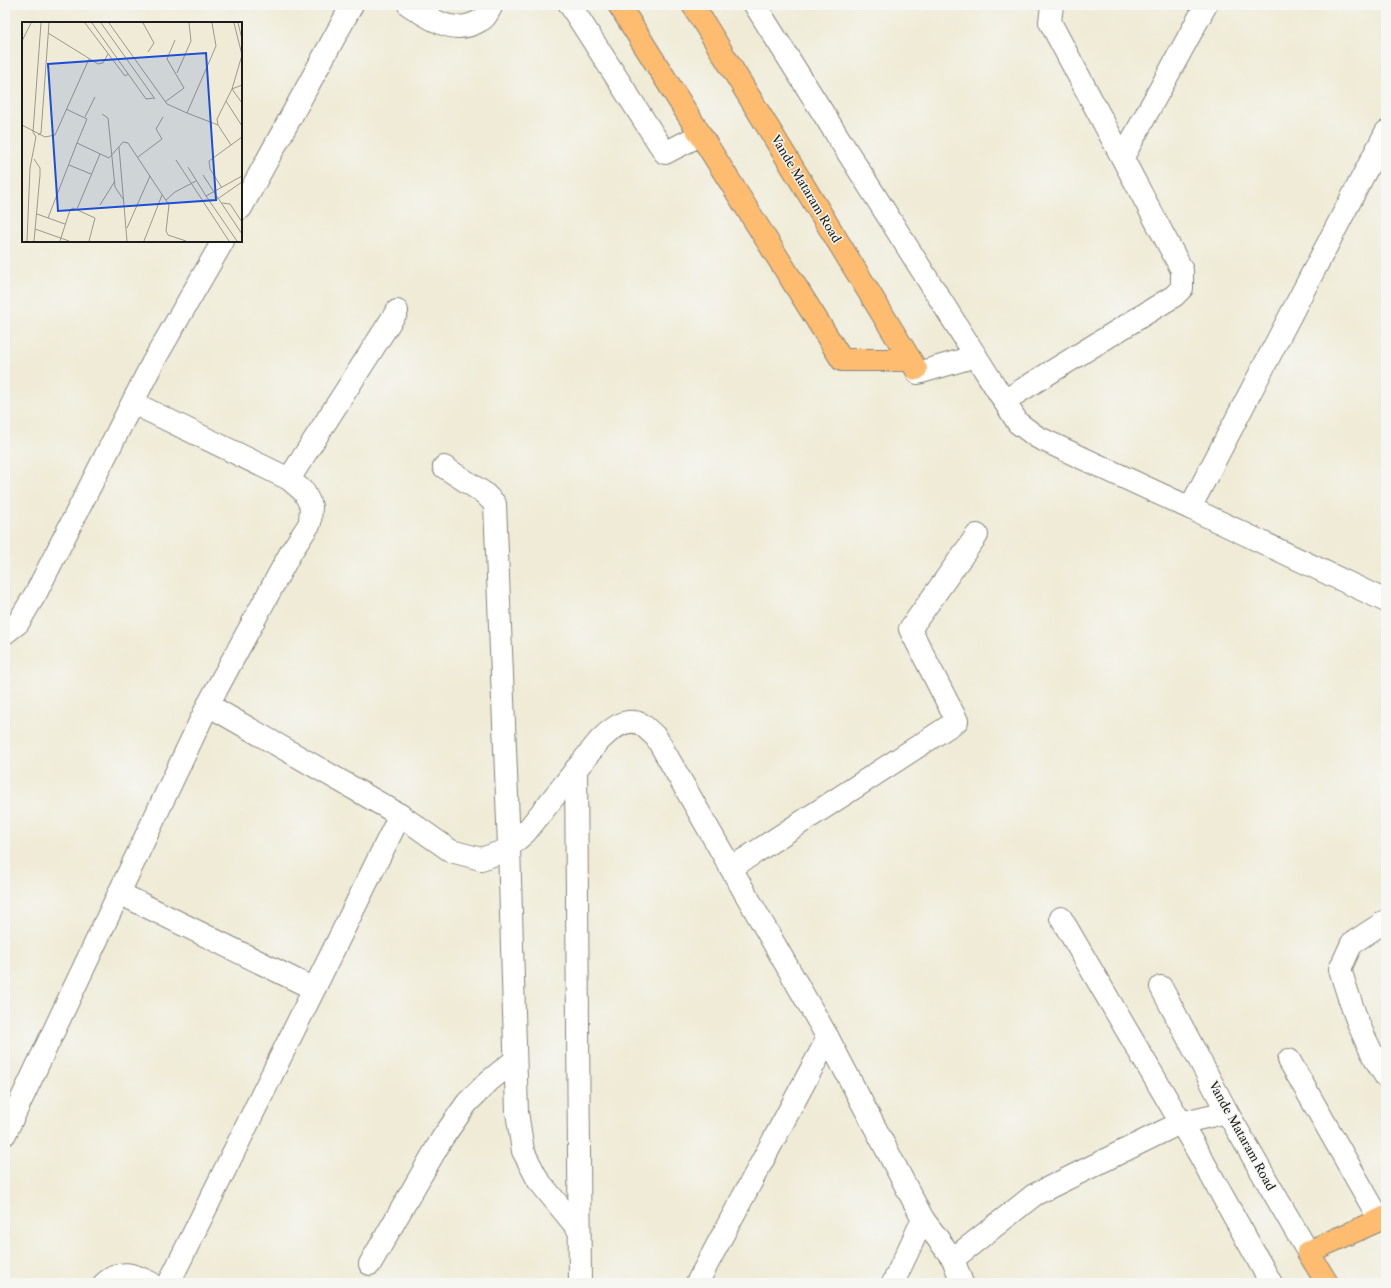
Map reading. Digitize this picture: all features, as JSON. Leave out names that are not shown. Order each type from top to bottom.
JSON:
[{"type":"main road","points":[[619,5],[842,360],[914,366]]},
{"type":"main road","name":"Vande Mataram Road","points":[[693,5],[914,366]]},
{"type":"main road","points":[[1308,1252],[1384,1223]]},
{"type":"main road","name":"Vande Mataram Road","points":[[1308,1252],[1327,1283]]},
{"type":"street","points":[[242,206],[352,5]]},
{"type":"street","points":[[409,5],[443,25],[464,27],[482,20],[492,5]]},
{"type":"street","points":[[570,5],[665,153],[700,135]]},
{"type":"street","points":[[755,5],[1018,423],[1037,437],[1386,600]]},
{"type":"street","points":[[1004,401],[1174,296],[1182,288],[1182,270],[1050,22],[1052,5]]},
{"type":"street","points":[[1123,157],[1206,5]]},
{"type":"street","points":[[1190,508],[1386,132]]},
{"type":"street","points":[[5,632],[18,623],[36,593],[153,362],[222,242]]},
{"type":"street","points":[[289,479],[397,311]]},
{"type":"street","points":[[914,366],[976,356]]},
{"type":"street","points":[[5,1134],[208,705],[291,552],[310,523],[312,506],[304,492],[289,479],[133,403]]},
{"type":"street","points":[[444,467],[484,493],[495,504],[509,846],[516,1112],[523,1151],[538,1180],[579,1230]]},
{"type":"street","points":[[731,868],[957,720],[910,629],[977,535]]},
{"type":"street","points":[[208,705],[400,815],[451,850],[482,859],[504,851],[525,832],[599,741],[612,729],[627,722],[641,724],[656,737],[828,1038],[923,1219],[953,1259],[962,1283]]},
{"type":"street","points":[[576,770],[580,1283]]},
{"type":"street","points":[[169,1283],[400,815]]},
{"type":"street","points":[[119,893],[314,989]]},
{"type":"street","points":[[1061,918],[1271,1283]]},
{"type":"street","points":[[1386,921],[1352,943],[1340,969],[1353,1012],[1366,1043],[1386,1077]]},
{"type":"street","name":"Vande Mataram Road","points":[[1161,988],[1227,1112],[1308,1252]]},
{"type":"street","points":[[697,1283],[828,1038]]},
{"type":"street","points":[[370,1264],[443,1137],[468,1103],[489,1080],[515,1060]]},
{"type":"street","points":[[1289,1060],[1384,1223]]},
{"type":"street","points":[[953,1259],[1034,1195],[1180,1123],[1227,1112]]},
{"type":"street","points":[[893,1283],[923,1219]]},
{"type":"street","points":[[105,1283],[113,1276],[131,1273],[152,1283]]}]
